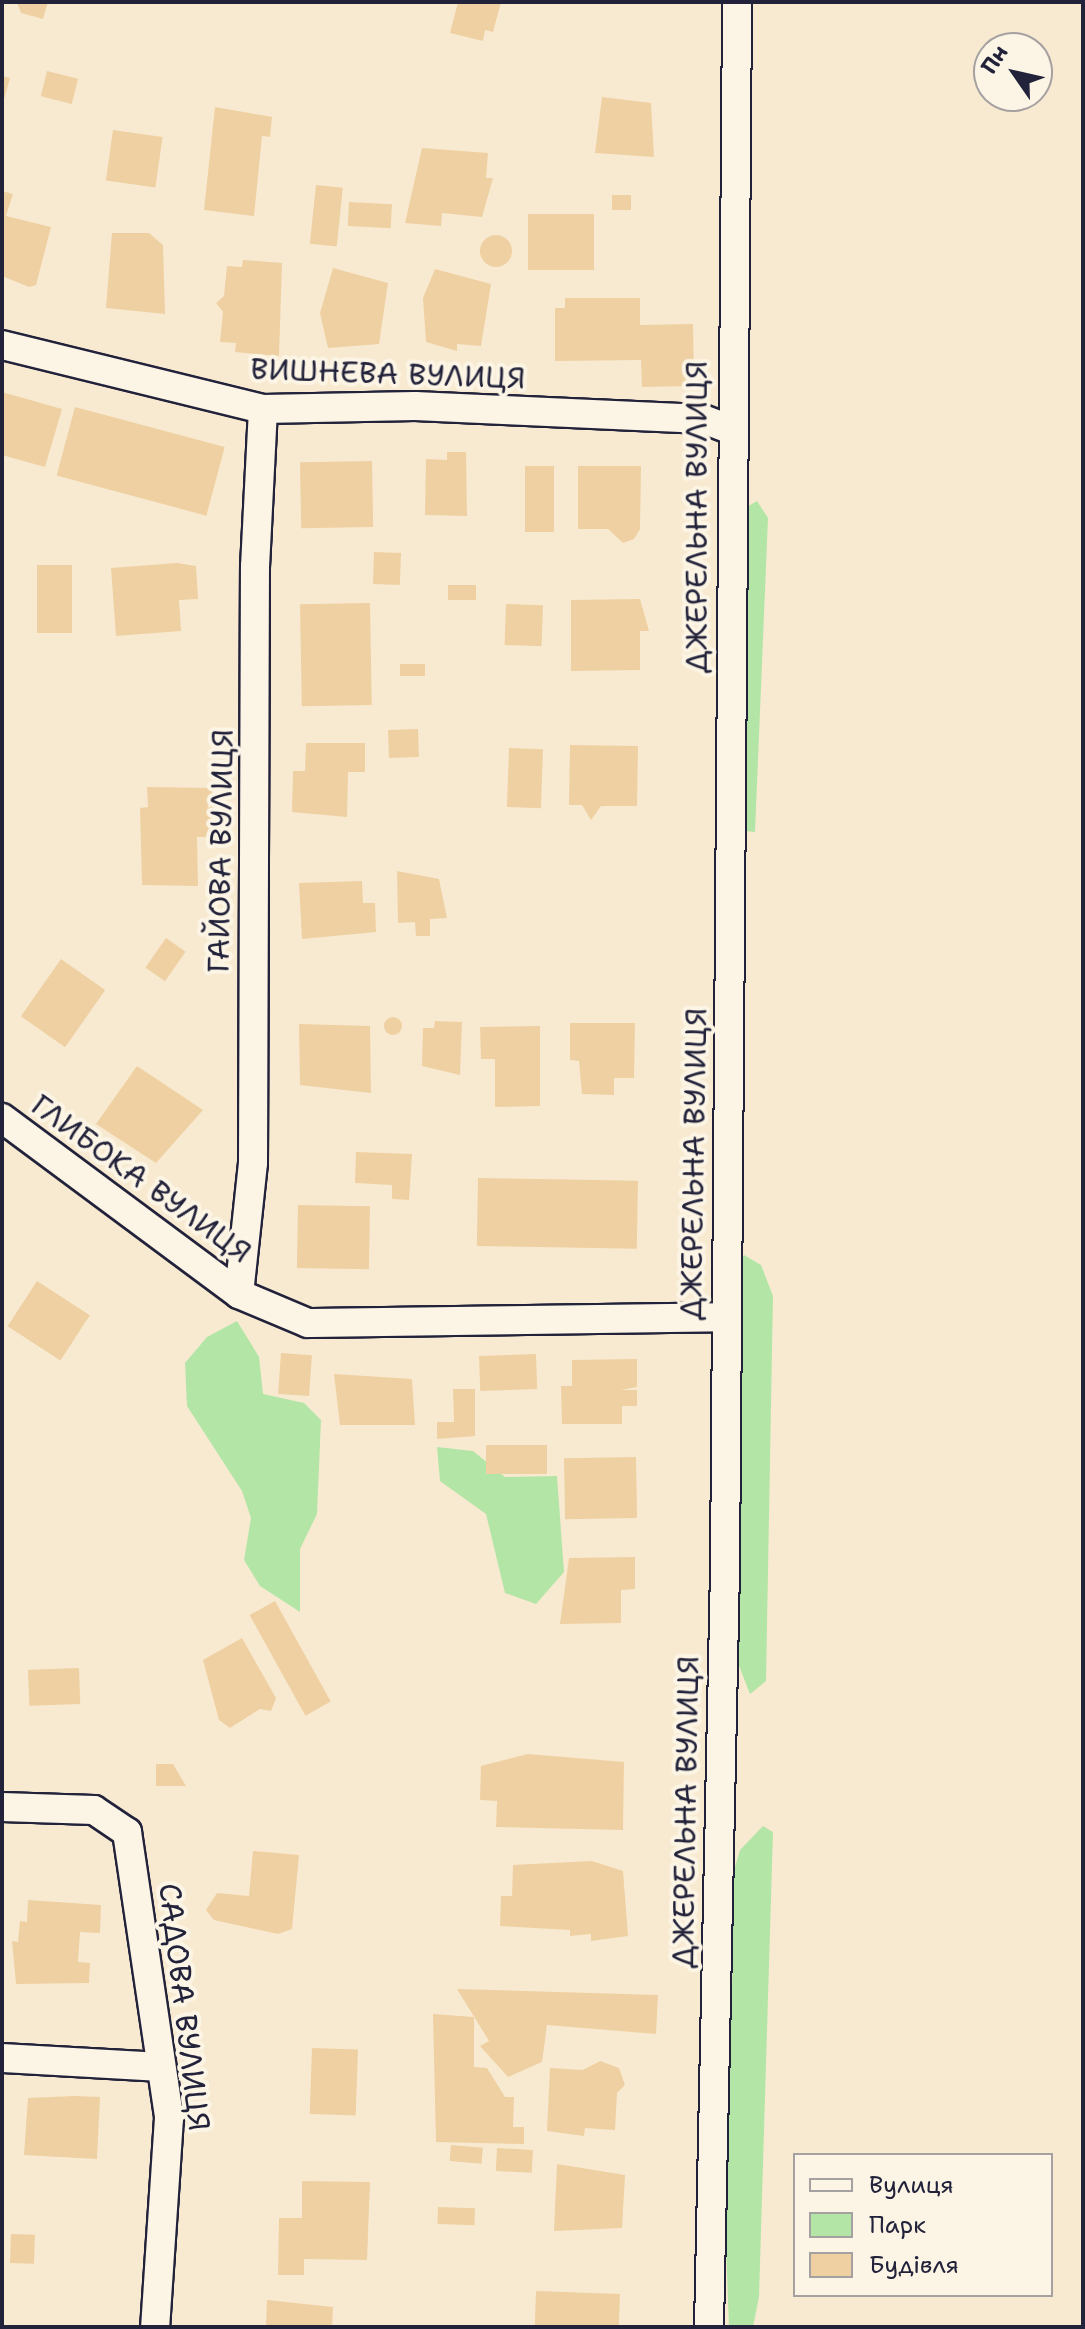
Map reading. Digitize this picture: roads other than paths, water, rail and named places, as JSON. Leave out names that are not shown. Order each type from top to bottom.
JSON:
[{"type":"street","name":"ДЖЕРЕЛЬНА ВУЛИЦЯ","points":[[709,2327],[727,1317],[729,429],[737,2]]},
{"type":"street","name":"ВИШНЕВА ВУЛИЦЯ","points":[[2,345],[263,409],[415,406],[703,419],[729,429]]},
{"type":"street","name":"ГАЙОВА ВУЛИЦЯ","points":[[239,1294],[253,1163],[255,567],[263,409]]},
{"type":"street","name":"ГЛИБОКА ВУЛИЦЯ","points":[[2,1118],[239,1294],[308,1323],[727,1317]]},
{"type":"street","name":"САДОВА ВУЛИЦЯ","points":[[2,1807],[94,1810],[127,1832],[169,2118],[155,2327]]},
{"type":"street","points":[[2,2058],[161,2067]]}]
